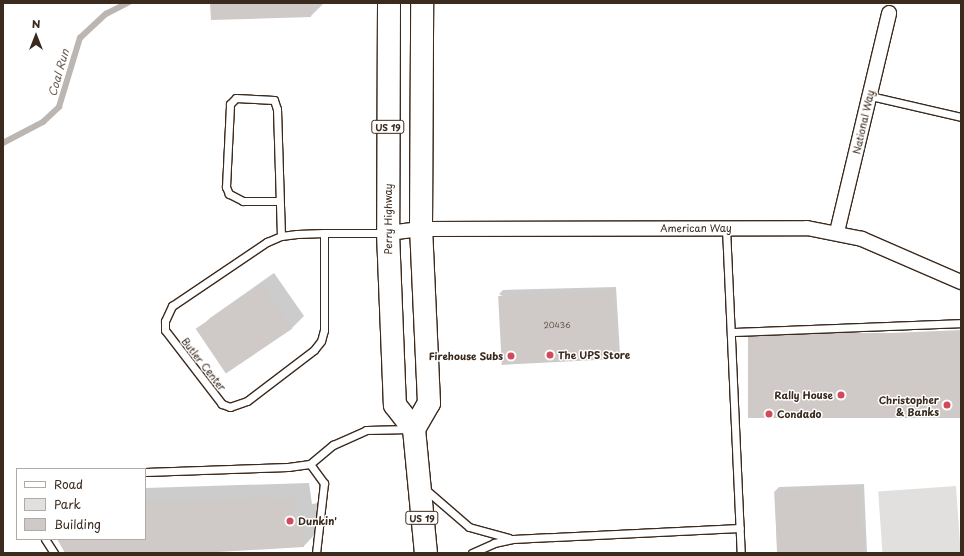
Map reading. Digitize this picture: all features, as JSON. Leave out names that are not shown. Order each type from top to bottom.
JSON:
[{"type":"main road","name":"Perry Highway","points":[[389,3],[388,233],[395,405],[414,429]]},
{"type":"main road","points":[[414,429],[429,403],[421,229],[422,3]]},
{"type":"main road","name":"US 19","points":[[414,429],[418,483],[426,553]]},
{"type":"street","name":"National Way","points":[[837,232],[890,13]]},
{"type":"street","name":"American Way","points":[[388,233],[421,229],[807,228],[837,232],[862,239],[961,282]]},
{"type":"lane","points":[[870,96],[961,117]]},
{"type":"lane","points":[[278,201],[243,201],[229,194],[226,187],[230,104],[236,98],[274,100],[277,108],[280,236]]},
{"type":"lane","points":[[726,228],[741,553]]},
{"type":"lane","name":"Butler Center","points":[[324,233],[324,330],[321,341],[314,350],[247,401],[230,407],[222,404],[165,330],[165,321],[172,306],[266,242],[280,236],[324,233],[388,233]]},
{"type":"lane","points":[[731,332],[961,323]]},
{"type":"lane","points":[[146,472],[288,468],[310,464],[333,445],[366,430],[414,429]]},
{"type":"lane","points":[[310,464],[324,483],[316,553]]},
{"type":"lane","points":[[418,483],[469,527],[513,539]]},
{"type":"lane","points":[[472,553],[494,543],[513,539],[740,528]]},
{"type":"lane","points":[[46,540],[54,553]]},
{"type":"green space","points":[[956,486],[961,553],[882,553],[878,491]]},
{"type":"building","points":[[210,3],[311,3],[311,17],[211,20]]},
{"type":"building","points":[[262,284],[292,329],[226,374],[196,329]]},
{"type":"building","points":[[613,290],[617,359],[502,365],[498,296]]},
{"type":"building","points":[[748,333],[961,333],[961,418],[748,418]]},
{"type":"building","points":[[860,487],[863,553],[777,553],[774,492]]},
{"type":"building","points":[[273,497],[273,499],[294,498],[296,519],[303,519],[304,547],[200,553],[65,553],[58,540],[146,540],[146,502]]},
{"type":"waterway","name":"Coal Run","points":[[3,143],[43,122],[59,107],[80,38],[106,14],[128,3]]},
{"type":"place","name":"The UPS Store","points":[[550,355]]},
{"type":"place","name":"Firehouse Subs","points":[[511,356]]},
{"type":"place","name":"Rally House","points":[[841,395]]},
{"type":"place","name":"Christopher & Banks","points":[[947,405]]},
{"type":"place","name":"Condado","points":[[769,414]]},
{"type":"place","name":"Dunkin'","points":[[290,521]]}]
